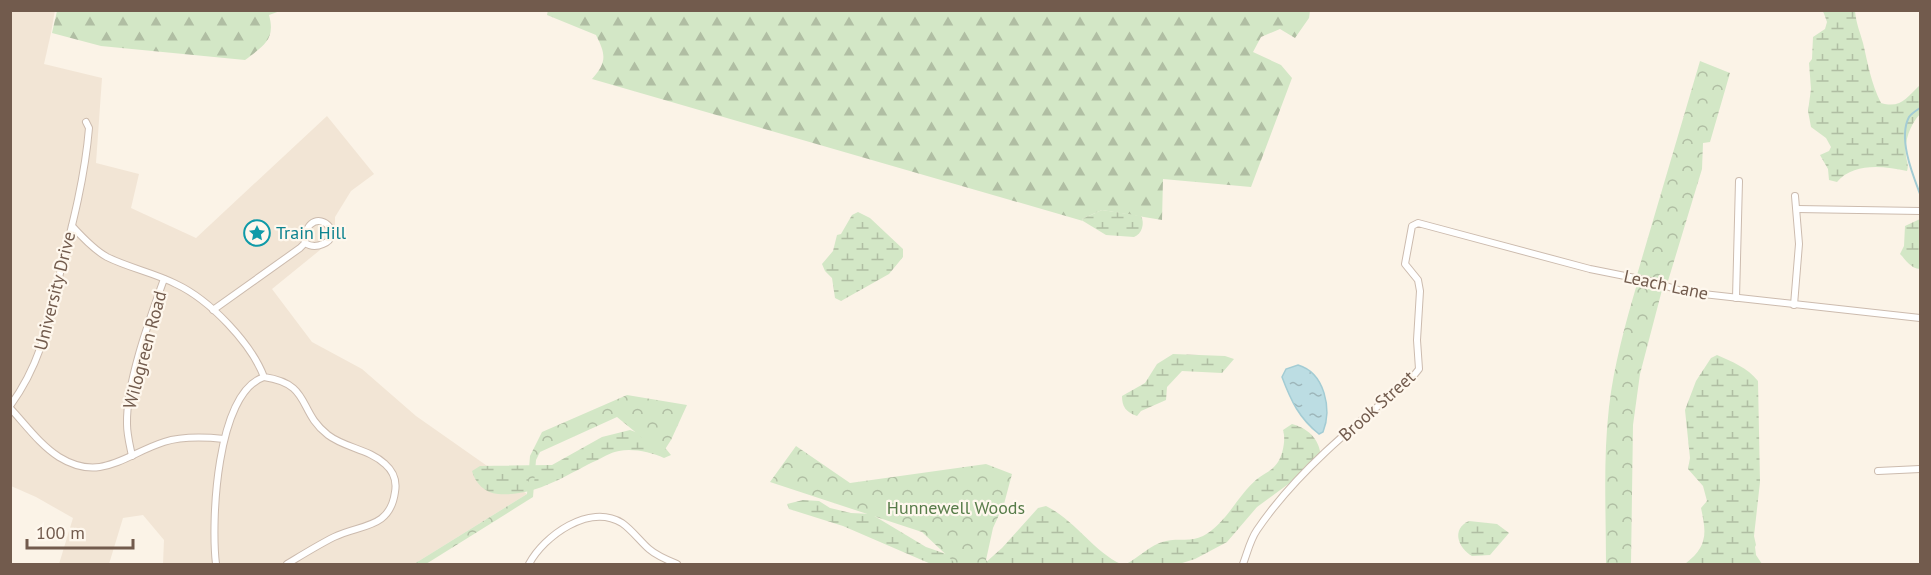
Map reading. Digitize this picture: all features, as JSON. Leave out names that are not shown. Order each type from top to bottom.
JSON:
[{"type":"street","name":"University Drive","points":[[10,407],[24,387],[37,360],[72,226],[83,170],[88,128],[86,122]]},
{"type":"street","points":[[1736,298],[1739,181]]},
{"type":"street","points":[[1794,305],[1799,244],[1795,196]]},
{"type":"street","points":[[1797,209],[1920,211]]},
{"type":"street","points":[[323,221],[331,229],[332,237],[329,242],[317,246],[305,243],[304,236],[311,224],[323,221]]},
{"type":"street","name":"Leach Lane","points":[[1418,223],[1579,267],[1650,281],[1685,292],[1920,318]]},
{"type":"street","name":"Brook Street","points":[[1243,564],[1256,532],[1287,491],[1330,448],[1411,380],[1419,369],[1417,340],[1420,291],[1418,280],[1405,264],[1412,226],[1418,223]]},
{"type":"street","points":[[72,226],[106,256],[191,292],[213,310],[253,353],[264,377]]},
{"type":"street","points":[[213,310],[305,243]]},
{"type":"street","name":"Wilogreen Road","points":[[132,456],[127,425],[131,390],[151,314],[164,279]]},
{"type":"street","points":[[216,564],[214,548],[216,499],[224,439],[235,408],[246,389],[255,380],[264,377],[287,382],[294,388],[323,431],[333,439],[382,461],[394,475],[396,486],[389,511],[381,519],[367,527],[335,536],[287,564]]},
{"type":"street","points":[[10,407],[58,457],[89,467],[113,465],[164,442],[199,437],[224,439]]},
{"type":"street","points":[[1878,471],[1920,469]]},
{"type":"street","points":[[529,564],[541,546],[555,533],[582,520],[602,518],[624,524],[650,549],[664,559],[677,564]]},
{"type":"shaded area","points":[[55,10],[44,64],[102,78],[96,163],[139,174],[131,208],[196,238],[327,116],[374,174],[351,191],[335,217],[335,230],[320,250],[272,289],[312,342],[362,369],[416,416],[527,494],[414,564],[163,564],[164,540],[143,515],[123,518],[109,564],[59,564],[73,518],[11,486],[11,11]]},
{"type":"green space","points":[[57,10],[280,11],[269,15],[271,31],[266,42],[245,60],[101,46],[52,33]]},
{"type":"green space","points":[[548,10],[1310,11],[1309,18],[1295,38],[1280,29],[1261,37],[1253,52],[1281,65],[1292,78],[1251,187],[1163,179],[1162,220],[1102,210],[1082,219],[1083,221],[592,79],[600,68],[603,58],[602,48],[596,35],[547,15]]},
{"type":"green space","points":[[1823,11],[1855,11],[1870,73],[1881,103],[1899,103],[1920,85],[1920,114],[1913,123],[1906,145],[1907,171],[1879,167],[1861,168],[1852,171],[1837,182],[1829,180],[1828,169],[1820,155],[1829,151],[1831,147],[1826,138],[1811,127],[1808,111],[1811,89],[1809,63],[1812,59],[1813,37],[1825,29],[1827,22]]},
{"type":"green space","points":[[1700,61],[1730,73],[1710,142],[1703,143],[1702,169],[1668,281],[1637,275]]},
{"type":"green space","points":[[1102,210],[1141,216],[1143,222],[1141,231],[1134,237],[1106,235],[1083,221],[1082,219]]},
{"type":"green space","points":[[858,212],[870,218],[903,249],[903,257],[889,274],[841,301],[835,298],[832,278],[822,264],[833,251],[837,235],[841,234],[852,215]]},
{"type":"green space","points":[[1920,219],[1920,269],[1917,269],[1900,254],[1904,246],[1905,226]]},
{"type":"green space","points":[[1637,284],[1662,290],[1640,374],[1633,425],[1631,564],[1606,564],[1605,466],[1609,407],[1620,345]]},
{"type":"green space","points":[[1173,354],[1225,356],[1234,359],[1222,373],[1182,371],[1167,387],[1166,400],[1141,411],[1137,416],[1127,411],[1122,396],[1145,383],[1157,364]]},
{"type":"green space","points":[[1717,355],[1744,368],[1758,381],[1760,482],[1754,536],[1756,555],[1762,564],[1685,564],[1701,546],[1704,526],[1701,508],[1707,501],[1703,486],[1688,469],[1690,458],[1685,410],[1696,381],[1711,358]]},
{"type":"green space","points":[[627,395],[687,405],[662,454],[617,417],[540,452],[536,460],[533,497],[426,564],[414,564],[527,494],[530,456],[542,432]]},
{"type":"green space","points":[[1292,424],[1304,429],[1313,437],[1319,447],[1321,460],[1257,507],[1227,542],[1195,559],[1179,564],[1126,564],[1160,543],[1198,538],[1211,531],[1250,486],[1276,465],[1284,446],[1283,430]]},
{"type":"green space","points":[[630,430],[658,442],[671,455],[664,458],[647,452],[624,450],[609,454],[547,485],[511,494],[498,494],[485,489],[473,475],[472,471],[480,466],[552,465],[602,437]]},
{"type":"green space","name":"Hunnewell Woods","points":[[796,446],[850,483],[986,464],[1012,474],[1004,504],[993,528],[986,560],[989,564],[956,564],[922,532],[770,482]]},
{"type":"green space","points":[[803,500],[819,501],[830,508],[851,513],[871,514],[926,547],[975,564],[931,564],[843,526],[789,509],[787,504]]},
{"type":"green space","points":[[1046,506],[1066,519],[1111,559],[1121,564],[984,564],[1002,548],[1038,508]]},
{"type":"green space","points":[[1469,521],[1497,524],[1509,533],[1490,555],[1472,556],[1467,553],[1458,539],[1458,533],[1463,524]]},
{"type":"water","points":[[1298,365],[1315,376],[1324,393],[1326,423],[1323,432],[1319,434],[1296,408],[1282,377],[1286,369]]},
{"type":"waterway","points":[[1920,108],[1909,117],[1905,135],[1907,156],[1920,194]]},
{"type":"place","name":"Train Hill","points":[[257,233]]}]
